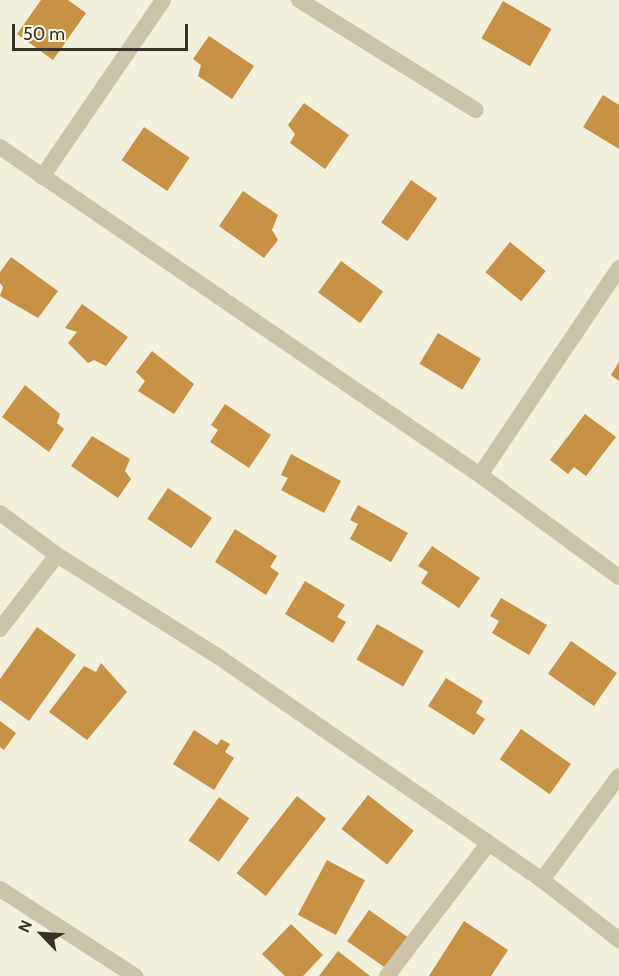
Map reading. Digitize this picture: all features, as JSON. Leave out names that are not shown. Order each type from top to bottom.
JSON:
[{"type":"street","points":[[42,177],[163,0]]},
{"type":"street","points":[[299,0],[476,110]]},
{"type":"street","points":[[0,147],[480,475],[619,577]]},
{"type":"street","points":[[480,475],[619,268]]},
{"type":"street","points":[[0,513],[57,555],[216,655],[542,880],[619,940]]},
{"type":"street","points":[[0,628],[57,555]]},
{"type":"street","points":[[542,880],[619,776]]},
{"type":"street","points":[[387,976],[488,844]]},
{"type":"street","points":[[0,889],[135,976]]},
{"type":"building","points":[[41,0],[68,0],[86,13],[53,60],[17,34]]},
{"type":"building","points":[[503,1],[551,29],[530,66],[482,38]]},
{"type":"building","points":[[209,36],[254,66],[232,99],[198,76],[201,65],[193,59]]},
{"type":"building","points":[[603,95],[619,105],[619,149],[583,127]]},
{"type":"building","points":[[304,103],[349,135],[325,169],[290,143],[295,134],[288,125]]},
{"type":"building","points":[[144,127],[190,158],[167,191],[122,160]]},
{"type":"building","points":[[411,180],[437,198],[407,241],[381,223]]},
{"type":"building","points":[[243,191],[278,215],[272,230],[278,240],[264,258],[219,226]]},
{"type":"building","points":[[510,242],[546,271],[521,301],[485,272]]},
{"type":"building","points":[[11,257],[58,291],[38,318],[0,296],[3,287],[0,283],[0,272]]},
{"type":"building","points":[[341,261],[383,292],[360,323],[318,293]]},
{"type":"building","points":[[82,304],[128,337],[106,366],[94,360],[88,363],[68,343],[77,332],[65,328]]},
{"type":"building","points":[[438,333],[481,359],[462,390],[419,364]]},
{"type":"building","points":[[152,351],[194,384],[174,414],[138,391],[145,381],[136,372]]},
{"type":"building","points":[[619,362],[619,381],[611,375]]},
{"type":"building","points":[[25,385],[60,414],[57,423],[64,429],[49,452],[2,417]]},
{"type":"building","points":[[225,404],[271,435],[249,468],[210,442],[218,430],[211,425]]},
{"type":"building","points":[[585,414],[616,437],[586,476],[574,467],[568,474],[550,460]]},
{"type":"building","points":[[92,436],[130,459],[125,471],[131,479],[118,498],[71,466]]},
{"type":"building","points":[[291,454],[341,481],[324,513],[281,490],[288,478],[281,475]]},
{"type":"building","points":[[168,488],[212,518],[191,548],[147,519]]},
{"type":"building","points":[[358,505],[408,533],[391,562],[350,539],[358,524],[350,520]]},
{"type":"building","points":[[235,529],[277,556],[270,567],[279,573],[266,595],[215,562]]},
{"type":"building","points":[[432,546],[480,578],[459,608],[421,583],[428,572],[418,566]]},
{"type":"building","points":[[305,581],[345,605],[337,617],[346,622],[333,643],[285,614]]},
{"type":"building","points":[[501,598],[547,625],[529,655],[492,633],[499,621],[490,616]]},
{"type":"building","points":[[377,624],[424,651],[403,687],[356,660]]},
{"type":"building","points":[[37,627],[76,655],[29,721],[0,700],[0,679]]},
{"type":"building","points":[[571,641],[617,673],[594,706],[548,674]]},
{"type":"building","points":[[101,663],[127,692],[87,740],[49,712],[84,666],[96,672]]},
{"type":"building","points":[[446,678],[483,701],[476,713],[485,719],[474,735],[428,706]]},
{"type":"building","points":[[0,721],[16,733],[4,750],[0,747]]},
{"type":"building","points":[[521,729],[571,764],[550,794],[500,759]]},
{"type":"building","points":[[194,730],[217,745],[221,739],[230,744],[225,752],[234,758],[214,790],[173,764]]},
{"type":"building","points":[[368,795],[414,831],[387,865],[342,829]]},
{"type":"building","points":[[297,796],[326,819],[266,896],[237,873]]},
{"type":"building","points":[[219,797],[249,818],[219,862],[189,840]]},
{"type":"building","points":[[327,860],[365,880],[336,935],[298,915]]},
{"type":"building","points":[[369,910],[408,937],[386,968],[347,941]]},
{"type":"building","points":[[464,921],[508,950],[491,976],[429,976]]},
{"type":"building","points":[[291,924],[323,955],[303,976],[285,976],[262,954]]},
{"type":"building","points":[[338,951],[370,976],[319,976]]}]
